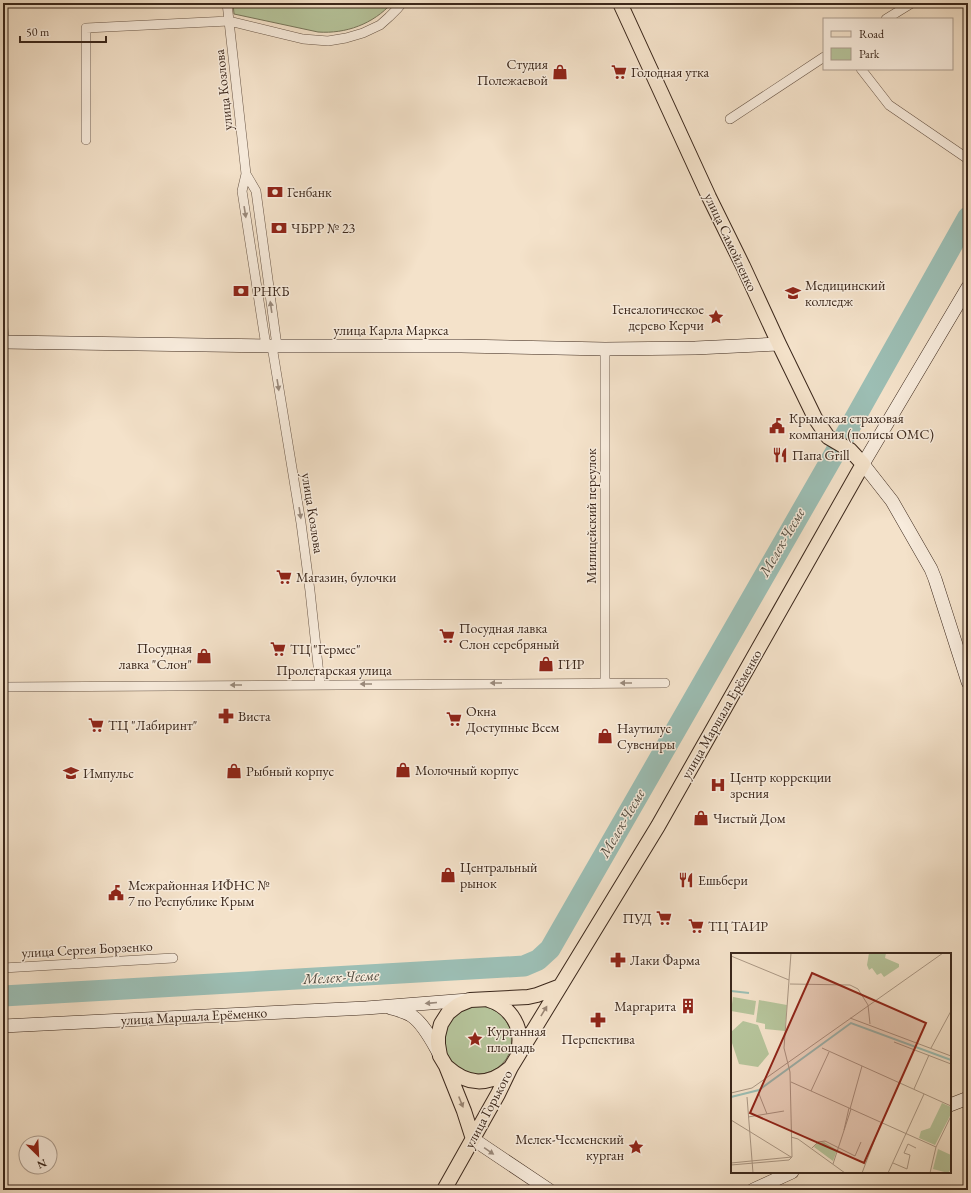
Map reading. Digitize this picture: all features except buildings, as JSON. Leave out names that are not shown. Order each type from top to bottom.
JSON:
[{"type":"main road","name":"улица Самойленко","points":[[620,3],[778,344],[815,418],[828,437],[850,450],[863,464]]},
{"type":"main road","name":"улица Маршала Ерёменко","points":[[3,1026],[386,1007],[478,999],[486,1000],[528,997],[558,987],[658,826],[863,464],[968,287]]},
{"type":"main road","name":"улица Карла Маркса","points":[[3,342],[272,346],[461,346],[605,349],[695,348],[778,344]]},
{"type":"main road","points":[[863,464],[892,501],[927,562],[935,579],[968,682]]},
{"type":"main road","name":"улица Горького","points":[[444,1190],[498,1094],[514,1062],[558,987]]},
{"type":"main road","points":[[470,1000],[458,1005],[448,1013],[441,1024],[438,1044],[443,1061],[455,1074],[466,1080],[478,1082],[490,1080],[501,1075],[514,1062],[520,1043],[518,1028],[512,1015],[501,1005],[486,1000]]},
{"type":"main road","name":"улица Маршала Ерёменко","points":[[386,1007],[403,1011],[413,1017],[421,1025],[443,1061],[464,1111],[473,1139]]},
{"type":"main road","points":[[951,1105],[968,1098]]},
{"type":"main road","points":[[473,1139],[506,1163],[549,1190]]},
{"type":"main road","points":[[753,1190],[790,1173]]},
{"type":"street","name":"улица Козлова","points":[[227,3],[246,174],[242,190],[272,346],[301,523],[320,684]]},
{"type":"street","points":[[86,140],[86,28],[229,21],[303,39],[328,41],[363,33],[380,25],[394,13],[402,3]]},
{"type":"street","points":[[888,18],[912,3]]},
{"type":"street","points":[[730,119],[823,58]]},
{"type":"street","points":[[862,70],[889,104],[968,159]]},
{"type":"street","name":"улица Козлова","points":[[246,174],[256,191],[272,346]]},
{"type":"street","points":[[3,327],[3,342]]},
{"type":"street","name":"Милицейский переулок","points":[[605,349],[605,683]]},
{"type":"street","name":"Пролетарская улица","points":[[3,687],[665,683]]},
{"type":"street","name":"улица Сергея Борзенко","points":[[3,968],[173,958]]},
{"type":"green space","points":[[233,3],[392,3],[376,17],[358,26],[339,31],[318,32],[234,14]]},
{"type":"green space","points":[[478,1006],[491,1008],[502,1016],[510,1027],[512,1040],[510,1053],[502,1064],[491,1072],[478,1074],[465,1072],[454,1064],[446,1053],[444,1040],[446,1027],[454,1016],[465,1008]]},
{"type":"waterway","name":"Мелек-Чесме","points":[[3,996],[524,966],[538,960],[550,949],[855,418],[968,217]]},
{"type":"place","name":"Студия Полежаевой","points":[[560,72]]},
{"type":"place","name":"Голодная утка","points":[[619,72]]},
{"type":"place","name":"Генбанк","points":[[275,192]]},
{"type":"place","name":"ЧБРР № 23","points":[[279,228]]},
{"type":"place","name":"РНКБ","points":[[241,291]]},
{"type":"place","name":"Медицинский колледж","points":[[793,293]]},
{"type":"place","name":"Генеалогическое дерево Керчи","points":[[716,317]]},
{"type":"place","name":"Крымская страховая компания (полисы ОМС)","points":[[777,426]]},
{"type":"place","name":"Папа Grill","points":[[780,455]]},
{"type":"place","name":"Магазин, булочки","points":[[284,577]]},
{"type":"place","name":"Посудная лавка Слон серебряный","points":[[447,636]]},
{"type":"place","name":"ТЦ \"Гермес\"","points":[[278,649]]},
{"type":"place","name":"Посудная лавка \"Слон\"","points":[[204,656]]},
{"type":"place","name":"ГИР","points":[[546,664]]},
{"type":"place","name":"Виста","points":[[226,716]]},
{"type":"place","name":"Окна Доступные Всем","points":[[454,719]]},
{"type":"place","name":"ТЦ \"Лабиринт\"","points":[[96,725]]},
{"type":"place","name":"Наутилус Сувениры","points":[[605,736]]},
{"type":"place","name":"Молочный корпус","points":[[403,770]]},
{"type":"place","name":"Рыбный корпус","points":[[234,771]]},
{"type":"place","name":"Импульс","points":[[71,773]]},
{"type":"place","name":"Центр коррекции зрения","points":[[718,785]]},
{"type":"place","name":"Чистый Дом","points":[[701,818]]},
{"type":"place","name":"Центральный рынок","points":[[448,875]]},
{"type":"place","name":"Ешьбери","points":[[686,880]]},
{"type":"place","name":"Межрайонная ИФНС № 7 по Республике Крым","points":[[116,893]]},
{"type":"place","name":"ПУД","points":[[664,918]]},
{"type":"place","name":"ТЦ ТАИР","points":[[696,926]]},
{"type":"place","name":"Лаки Фарма","points":[[618,960]]},
{"type":"place","name":"Маргарита","points":[[688,1006]]},
{"type":"place","name":"Перспектива","points":[[598,1020]]},
{"type":"place","name":"Курганная площадь","points":[[475,1039]]},
{"type":"place","name":"Мелек-Чесменский курган","points":[[636,1147]]}]
